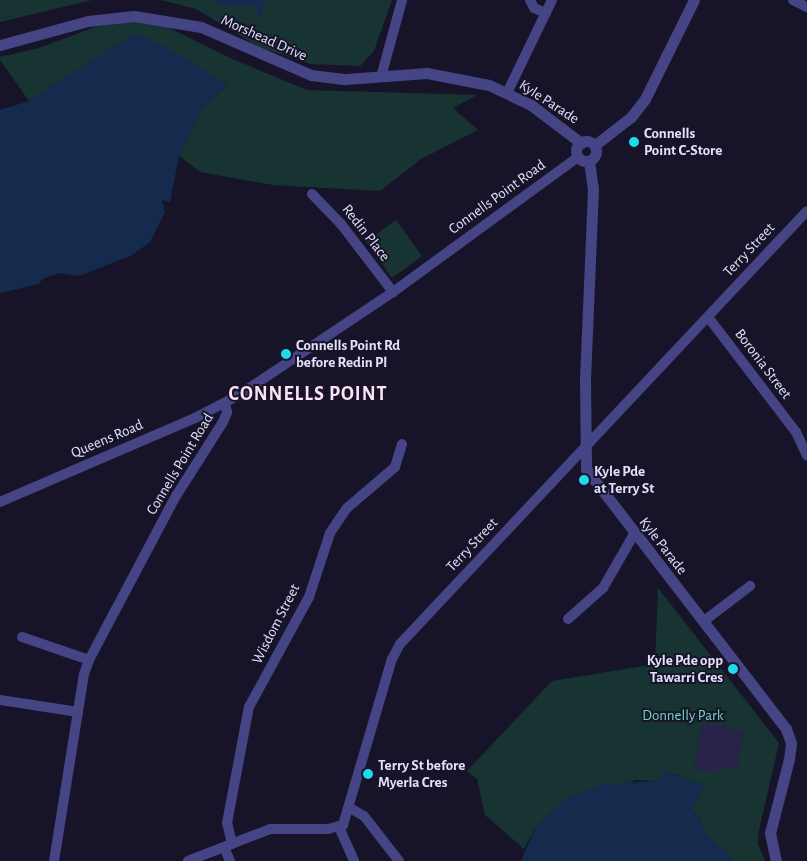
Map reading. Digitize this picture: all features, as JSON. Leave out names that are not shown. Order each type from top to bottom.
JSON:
[{"type":"street","points":[[381,77],[402,0]]},
{"type":"street","points":[[530,0],[534,8],[546,13]]},
{"type":"street","points":[[508,93],[552,0]]},
{"type":"street","points":[[595,145],[631,117],[645,99],[694,0]]},
{"type":"street","points":[[793,0],[807,7]]},
{"type":"street","name":"Morshead Drive","points":[[0,45],[88,21],[134,16],[201,27],[311,75],[346,79],[381,77]]},
{"type":"street","name":"Kyle Parade","points":[[381,77],[427,73],[489,85],[531,105],[581,143]]},
{"type":"street","points":[[590,141],[595,145],[596,155],[589,161],[578,156],[577,148],[581,143],[590,141]]},
{"type":"street","name":"Connells Point Road","points":[[54,861],[78,712],[89,660],[176,496],[223,422],[227,412],[225,403],[393,292],[578,156]]},
{"type":"street","name":"Kyle Parade","points":[[589,161],[593,189],[584,448],[589,474],[777,715],[790,737],[789,759],[771,826],[770,843],[776,861]]},
{"type":"street","name":"Redin Place","points":[[312,194],[341,224],[393,292]]},
{"type":"street","name":"Terry Street","points":[[339,827],[350,808],[392,659],[400,644],[807,211]]},
{"type":"street","name":"Boronia Street","points":[[708,316],[796,432],[807,456]]},
{"type":"street","name":"Queens Road","points":[[0,502],[225,403]]},
{"type":"street","name":"Wisdom Street","points":[[230,861],[227,823],[249,707],[309,596],[330,533],[352,502],[396,467],[402,444]]},
{"type":"street","points":[[568,619],[604,588],[634,534]]},
{"type":"street","points":[[704,622],[750,586]]},
{"type":"street","points":[[22,637],[89,660]]},
{"type":"street","points":[[0,700],[78,712]]},
{"type":"street","points":[[350,808],[364,816],[399,861]]},
{"type":"street","points":[[188,861],[278,828],[339,827],[354,861]]},
{"type":"green space","points":[[0,0],[92,0],[0,22]]},
{"type":"green space","points":[[161,0],[392,0],[374,51],[360,66],[310,64],[259,47],[196,9]]},
{"type":"green space","points":[[136,20],[163,25],[230,58],[307,90],[477,95],[453,108],[478,130],[421,159],[380,191],[273,185],[200,172],[179,156],[200,111],[228,85],[136,33],[29,101],[0,60],[0,57],[39,48],[95,27]]},
{"type":"green space","points":[[396,220],[422,256],[392,278],[366,242]]},
{"type":"green space","name":"Donnelly Park","points":[[658,588],[779,743],[759,830],[758,844],[765,861],[732,861],[731,856],[707,836],[700,818],[691,810],[704,785],[665,771],[658,781],[635,780],[536,826],[524,849],[485,815],[477,779],[467,771],[552,681],[655,664]]},
{"type":"water","points":[[209,0],[266,0],[260,19],[253,5],[229,6]]},
{"type":"water","points":[[136,33],[166,47],[228,85],[200,111],[179,156],[170,202],[162,200],[165,212],[150,242],[132,255],[79,276],[59,273],[42,279],[39,284],[0,293],[0,110],[29,101]]},
{"type":"water","points":[[664,771],[704,785],[691,810],[700,818],[707,836],[731,856],[732,861],[521,861],[536,826],[554,808],[571,797],[602,784],[658,781]]},
{"type":"building","points":[[702,722],[744,732],[737,769],[719,766],[717,773],[693,769]]},
{"type":"place","name":"Connells Point C-Store","points":[[634,142]]},
{"type":"place","name":"Connells Point Rd before Redin Pl","points":[[286,354]]},
{"type":"place","name":"Kyle Pde at Terry St","points":[[584,480]]},
{"type":"place","name":"Kyle Pde opp Tawarri Cres","points":[[733,669]]},
{"type":"place","name":"Terry St before Myerla Cres","points":[[368,774]]},
{"type":"district","name":"CONNELLS POINT","points":[[308,394]]}]
